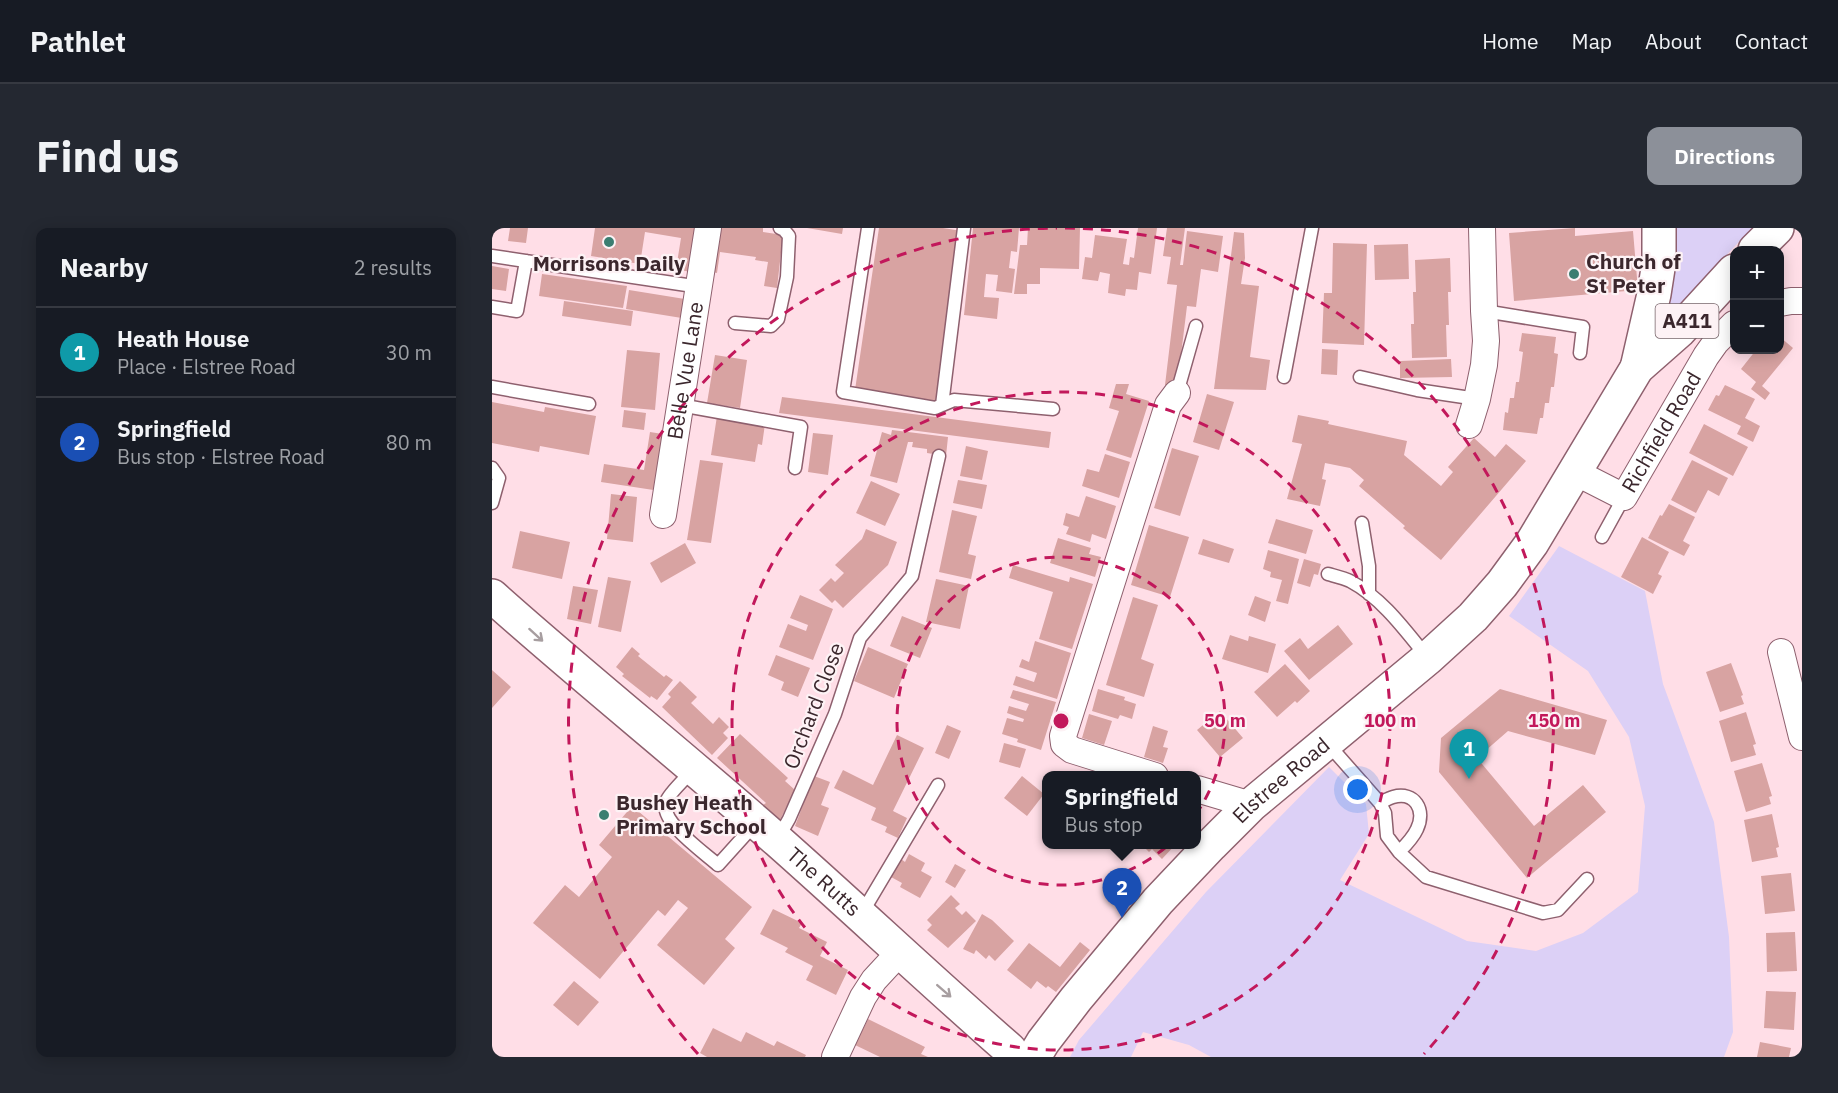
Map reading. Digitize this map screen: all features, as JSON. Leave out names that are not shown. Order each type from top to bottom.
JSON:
[{"type":"main road","name":"Elstree Road","points":[[1637,368],[1654,294],[1659,262],[1659,228]]},
{"type":"main road","points":[[1759,246],[1777,228]]},
{"type":"main road","name":"Elstree Road","points":[[1034,1057],[1076,999],[1158,902],[1251,806],[1428,658],[1473,617],[1502,584],[1532,543],[1637,368],[1679,331],[1730,275]]},
{"type":"main road","name":"The Rutts","points":[[492,596],[562,659],[767,832],[1010,1050],[1013,1057]]},
{"type":"street","name":"Belle Vue Lane","points":[[663,515],[708,228]]},
{"type":"street","points":[[1469,425],[1484,365],[1486,341],[1482,228]]},
{"type":"street","points":[[1784,302],[1802,301]]},
{"type":"street","name":"Richfield Road","points":[[1574,471],[1624,497],[1706,356],[1730,328]]},
{"type":"street","points":[[1139,771],[1072,750],[1064,744],[1063,736],[1168,405],[1178,393]]},
{"type":"street","points":[[1781,652],[1802,737]]},
{"type":"street","points":[[1201,790],[1251,806]]},
{"type":"street","points":[[835,1057],[863,997],[874,980],[900,953]]},
{"type":"lane","points":[[735,323],[771,326],[778,319],[787,277],[789,236],[780,228]]},
{"type":"lane","points":[[868,228],[843,392],[934,408],[954,400],[1053,409]]},
{"type":"lane","points":[[942,405],[964,228]]},
{"type":"lane","points":[[1284,377],[1312,228]]},
{"type":"lane","points":[[492,256],[700,287]]},
{"type":"lane","points":[[492,307],[518,311],[526,261]]},
{"type":"lane","points":[[1484,311],[1584,327],[1580,353]]},
{"type":"lane","points":[[1178,393],[1196,326]]},
{"type":"lane","points":[[1359,377],[1417,390],[1477,399]]},
{"type":"lane","points":[[492,387],[589,404]]},
{"type":"lane","points":[[680,405],[801,428],[795,468]]},
{"type":"lane","name":"Orchard Close","points":[[694,769],[666,802],[665,813],[672,825],[718,865],[789,819],[835,714],[860,638],[912,576],[939,456]]},
{"type":"lane","points":[[492,468],[499,478],[492,503]]},
{"type":"lane","points":[[1602,537],[1624,497]]},
{"type":"lane","points":[[1362,523],[1369,566],[1370,594]]},
{"type":"lane","points":[[1328,574],[1350,581],[1370,594],[1391,614],[1428,658]]},
{"type":"lane","points":[[1326,742],[1380,803],[1385,813],[1387,836],[1399,852],[1426,877],[1543,913],[1558,910],[1587,879]]},
{"type":"lane","points":[[860,917],[938,785]]},
{"type":"lane","points":[[1380,803],[1394,796],[1410,797],[1416,800],[1420,808],[1418,828],[1399,852]]},
{"type":"shaded area","points":[[1676,228],[1752,228],[1735,246],[1730,246],[1730,251],[1671,314],[1665,312],[1675,265]]},
{"type":"shaded area","points":[[1559,546],[1645,591],[1663,684],[1714,822],[1729,937],[1733,1032],[1724,1057],[1211,1057],[1189,1045],[1143,1032],[1131,1057],[1070,1057],[1079,1040],[1206,892],[1329,767],[1366,804],[1369,834],[1340,880],[1467,941],[1536,951],[1583,933],[1638,892],[1645,806],[1629,737],[1588,671],[1509,616]]},
{"type":"building","points":[[510,228],[528,228],[526,243],[508,241]]},
{"type":"building","points":[[595,228],[702,228],[695,273],[676,269],[681,238],[645,232],[640,264],[591,256]]},
{"type":"building","points":[[713,228],[763,228],[763,232],[783,235],[777,288],[764,286],[768,262],[755,260],[756,257],[720,252],[717,273],[707,271]]},
{"type":"building","points":[[807,228],[843,228],[842,234]]},
{"type":"building","points":[[879,228],[943,228],[962,231],[937,401],[855,390]]},
{"type":"building","points":[[973,228],[1019,228],[1017,252],[1011,251],[1009,268],[1015,269],[1012,293],[996,291],[998,275],[986,274],[984,297],[999,298],[997,319],[964,315]]},
{"type":"building","points":[[1028,228],[1080,228],[1079,269],[1040,268],[1040,284],[1027,284],[1027,294],[1014,294],[1020,245],[1027,245]]},
{"type":"building","points":[[1138,228],[1157,228],[1151,274],[1139,272],[1137,290],[1126,289],[1125,296],[1108,293],[1110,274],[1100,272],[1098,281],[1082,279],[1085,257],[1092,258],[1095,235],[1127,239],[1123,264],[1129,265],[1130,257],[1134,258]]},
{"type":"building","points":[[1167,228],[1185,228],[1180,265],[1183,265],[1187,231],[1223,236],[1218,272],[1201,269],[1196,307],[1187,306],[1177,387],[1165,385],[1177,285],[1167,284],[1171,257],[1163,256]]},
{"type":"building","name":"Church of St Peter","points":[[1575,228],[1575,236],[1633,231],[1638,290],[1514,301],[1509,233]]},
{"type":"building","points":[[1234,232],[1244,233],[1245,258],[1241,284],[1259,286],[1250,357],[1270,360],[1266,390],[1214,389]]},
{"type":"building","points":[[1333,243],[1367,244],[1364,345],[1322,343],[1324,293],[1332,293]]},
{"type":"building","points":[[1408,244],[1409,279],[1375,280],[1374,245]]},
{"type":"building","points":[[1450,258],[1451,292],[1448,292],[1447,357],[1412,358],[1411,324],[1414,324],[1413,292],[1416,292],[1415,260]]},
{"type":"building","points":[[492,266],[509,269],[506,291],[492,289]]},
{"type":"building","points":[[542,274],[627,286],[623,308],[539,296]]},
{"type":"building","points":[[629,290],[691,300],[688,319],[626,309]]},
{"type":"building","points":[[564,301],[633,311],[631,326],[562,316]]},
{"type":"building","points":[[1522,333],[1556,337],[1554,353],[1558,354],[1554,387],[1551,387],[1549,403],[1545,403],[1543,418],[1540,418],[1537,434],[1503,430],[1505,412],[1508,413],[1510,398],[1514,398],[1516,382],[1519,382],[1523,352],[1519,351]]},
{"type":"building","points":[[1784,340],[1793,348],[1762,386],[1770,393],[1765,400],[1751,389],[1756,382],[1741,369],[1753,354],[1784,354]]},
{"type":"building","points":[[1322,349],[1338,350],[1337,375],[1321,374]]},
{"type":"building","points":[[627,350],[660,353],[655,410],[621,407]]},
{"type":"building","points":[[715,355],[747,360],[740,408],[707,403]]},
{"type":"building","points":[[1451,359],[1452,377],[1400,378],[1400,361]]},
{"type":"building","points":[[1116,384],[1129,384],[1126,394],[1149,401],[1131,458],[1106,450],[1119,411],[1109,408]]},
{"type":"building","points":[[1725,385],[1755,399],[1745,418],[1760,426],[1753,442],[1737,434],[1741,426],[1708,410],[1716,395],[1719,396]]},
{"type":"building","points":[[1207,394],[1234,402],[1219,450],[1193,442]]},
{"type":"building","points":[[782,397],[1051,432],[1049,448],[779,413]]},
{"type":"building","points":[[492,402],[544,412],[545,407],[596,416],[589,455],[540,446],[539,452],[492,443]]},
{"type":"building","points":[[624,410],[646,413],[644,430],[622,427]]},
{"type":"building","points":[[1298,415],[1407,441],[1404,455],[1441,486],[1453,472],[1448,467],[1474,438],[1495,457],[1506,444],[1526,461],[1441,560],[1359,486],[1364,480],[1350,468],[1325,463],[1322,479],[1326,480],[1320,506],[1287,499],[1302,444],[1292,442]]},
{"type":"building","points":[[717,416],[765,424],[762,445],[758,444],[755,462],[711,455]]},
{"type":"building","points":[[1704,424],[1748,447],[1733,476],[1689,453]]},
{"type":"building","points":[[892,430],[948,437],[946,456],[927,453],[927,449],[912,447],[913,442],[908,442],[897,483],[870,476],[882,432],[891,435]]},
{"type":"building","points":[[650,432],[669,435],[660,491],[601,482],[604,464],[644,470]]},
{"type":"building","points":[[813,433],[833,435],[828,475],[808,472]]},
{"type":"building","points":[[966,446],[988,451],[982,480],[960,476]]},
{"type":"building","points":[[1172,448],[1199,456],[1180,516],[1154,508]]},
{"type":"building","points":[[1105,454],[1130,462],[1119,498],[1082,486],[1087,469],[1099,472]]},
{"type":"building","points":[[700,460],[723,463],[711,543],[687,540]]},
{"type":"building","points":[[1692,460],[1728,478],[1719,496],[1708,490],[1696,513],[1671,500]]},
{"type":"building","points":[[958,480],[987,485],[982,509],[953,503]]},
{"type":"building","points":[[871,481],[900,494],[885,526],[856,513]]},
{"type":"building","points":[[611,494],[637,497],[633,542],[607,539]]},
{"type":"building","points":[[1086,496],[1116,506],[1106,539],[1092,534],[1090,542],[1066,534],[1069,527],[1063,525],[1066,513],[1079,517]]},
{"type":"building","points":[[1669,504],[1695,517],[1683,541],[1690,545],[1684,556],[1648,538],[1660,515],[1662,516]]},
{"type":"building","points":[[952,510],[977,516],[968,554],[976,556],[971,579],[939,572]]},
{"type":"building","points":[[1276,519],[1313,530],[1306,554],[1268,543]]},
{"type":"building","points":[[1149,525],[1189,537],[1170,597],[1131,585]]},
{"type":"building","points":[[866,529],[897,542],[888,565],[843,608],[835,600],[832,603],[819,590],[831,578],[835,582],[844,573],[835,565],[862,539]]},
{"type":"building","points":[[520,531],[570,542],[562,579],[512,568]]},
{"type":"building","points":[[1642,537],[1669,552],[1658,574],[1662,576],[1653,594],[1621,577]]},
{"type":"building","points":[[1058,538],[1091,548],[1089,554],[1101,557],[1095,577],[1050,563]]},
{"type":"building","points":[[1203,539],[1234,549],[1229,563],[1198,554]]},
{"type":"building","points":[[685,543],[696,563],[661,583],[650,563]]},
{"type":"building","points":[[1268,550],[1299,559],[1288,604],[1276,601],[1282,580],[1270,577],[1271,572],[1263,569]]},
{"type":"building","points":[[1304,559],[1321,564],[1318,575],[1314,574],[1310,587],[1297,583]]},
{"type":"building","points":[[1013,565],[1069,582],[1070,577],[1093,584],[1072,649],[1039,639],[1053,592],[1009,578]]},
{"type":"building","points":[[608,577],[631,581],[621,632],[598,627]]},
{"type":"building","points":[[936,579],[969,586],[960,629],[926,622]]},
{"type":"building","points":[[573,586],[598,590],[591,624],[567,619]]},
{"type":"building","points":[[800,595],[833,609],[813,660],[779,647],[788,624],[806,631],[808,625],[790,618]]},
{"type":"building","points":[[1255,596],[1271,602],[1265,622],[1248,615]]},
{"type":"building","points":[[1133,597],[1158,605],[1141,659],[1154,664],[1144,697],[1106,685]]},
{"type":"building","points":[[902,616],[932,628],[920,658],[890,646]]},
{"type":"building","points":[[1338,625],[1353,644],[1309,680],[1284,651],[1300,638],[1308,649]]},
{"type":"building","points":[[1230,635],[1248,641],[1249,636],[1276,644],[1268,673],[1222,659]]},
{"type":"building","points":[[1035,641],[1071,653],[1057,699],[1013,685],[1016,676],[1034,682],[1037,673],[1019,667],[1022,659],[1029,662]]},
{"type":"building","points":[[632,647],[640,654],[638,656],[664,677],[666,675],[673,680],[657,700],[651,696],[650,698],[622,676],[624,674],[616,667]]},
{"type":"building","points":[[868,647],[908,664],[894,698],[854,681]]},
{"type":"building","points":[[776,655],[810,668],[798,697],[781,690],[784,682],[768,675]]},
{"type":"building","points":[[1731,663],[1744,704],[1720,712],[1706,672]]},
{"type":"building","points":[[1285,664],[1310,691],[1277,717],[1254,692]]},
{"type":"building","points":[[492,670],[511,687],[492,708]]},
{"type":"building","points":[[680,681],[697,697],[691,703],[713,724],[719,717],[729,727],[723,733],[728,738],[712,755],[662,707],[671,697],[668,694]]},
{"type":"building","points":[[1098,689],[1125,697],[1124,700],[1136,704],[1132,719],[1120,715],[1118,719],[1092,711]]},
{"type":"building","points":[[1500,689],[1607,720],[1595,755],[1508,731],[1477,758],[1534,826],[1583,785],[1606,812],[1527,878],[1439,772],[1441,738]]},
{"type":"building","points":[[1013,690],[1056,702],[1041,750],[1002,734],[1007,718],[1023,722],[1024,719],[1007,713],[1009,706],[1026,711],[1029,704],[1010,698]]},
{"type":"building","points":[[1220,711],[1243,738],[1220,757],[1197,730]]},
{"type":"building","points":[[1746,712],[1756,744],[1753,745],[1756,755],[1731,762],[1719,721]]},
{"type":"building","points":[[1089,714],[1112,721],[1104,745],[1082,738]]},
{"type":"building","points":[[947,725],[961,731],[949,759],[935,753]]},
{"type":"building","points":[[1153,726],[1168,731],[1163,747],[1168,748],[1163,763],[1144,757]]},
{"type":"building","points":[[740,734],[788,778],[785,781],[795,790],[780,820],[763,805],[766,803],[717,758]]},
{"type":"building","points":[[897,735],[924,748],[893,811],[907,818],[898,838],[885,832],[887,827],[871,820],[876,808],[834,788],[843,770],[873,785]]},
{"type":"building","points":[[1004,743],[1026,749],[1020,768],[999,762]]},
{"type":"building","points":[[1762,763],[1772,796],[1769,797],[1771,804],[1746,812],[1734,771]]},
{"type":"building","points":[[814,776],[830,782],[821,805],[829,808],[818,836],[795,826]]},
{"type":"building","points":[[1022,776],[1042,792],[1042,797],[1027,816],[1004,798]]},
{"type":"building","points":[[632,806],[752,907],[725,939],[735,948],[704,985],[657,945],[688,908],[678,900],[665,916],[658,910],[600,979],[533,923],[565,885],[579,897],[612,857],[599,845]]},
{"type":"building","points":[[1772,814],[1779,847],[1776,848],[1778,857],[1752,862],[1744,820]]},
{"type":"building","points":[[1152,849],[1171,849],[1162,859]]},
{"type":"building","points":[[909,854],[925,863],[921,871],[932,877],[920,898],[900,887],[902,883],[891,877],[901,859],[905,862]]},
{"type":"building","points":[[955,864],[966,870],[955,888],[945,882]]},
{"type":"building","points":[[1791,873],[1795,911],[1765,914],[1761,876]]},
{"type":"building","points":[[951,895],[960,904],[955,908],[962,915],[966,911],[976,921],[948,948],[927,930],[932,925],[927,920]]},
{"type":"building","points":[[773,909],[802,923],[799,928],[827,942],[820,956],[848,970],[836,995],[806,980],[813,966],[785,952],[788,948],[760,934]]},
{"type":"building","points":[[982,914],[992,920],[1014,941],[995,961],[989,955],[986,959],[976,950],[974,954],[963,949]]},
{"type":"building","points":[[1795,932],[1797,971],[1767,972],[1766,933]]},
{"type":"building","points":[[1080,942],[1090,950],[1056,992],[1037,981],[1031,989],[1007,970],[1029,943],[1060,967]]},
{"type":"building","points":[[574,981],[599,1002],[578,1026],[553,1005]]},
{"type":"building","points":[[1766,991],[1796,992],[1794,1030],[1764,1028]]},
{"type":"building","points":[[868,1019],[925,1047],[921,1054],[928,1057],[880,1057],[855,1045]]},
{"type":"building","points":[[713,1028],[741,1042],[746,1032],[774,1046],[777,1041],[806,1055],[805,1057],[707,1057],[700,1053]]},
{"type":"building","points":[[1760,1042],[1791,1048],[1789,1057],[1757,1057]]},
{"type":"place","name":"Morrisons Daily","points":[[609,242]]},
{"type":"place","name":"Church of St Peter","points":[[1574,274]]},
{"type":"place","name":"Heath House","points":[[1469,779]]},
{"type":"place","name":"Bushey Heath Primary School","points":[[604,815]]},
{"type":"place","name":"Springfield","points":[[1122,918]]}]
